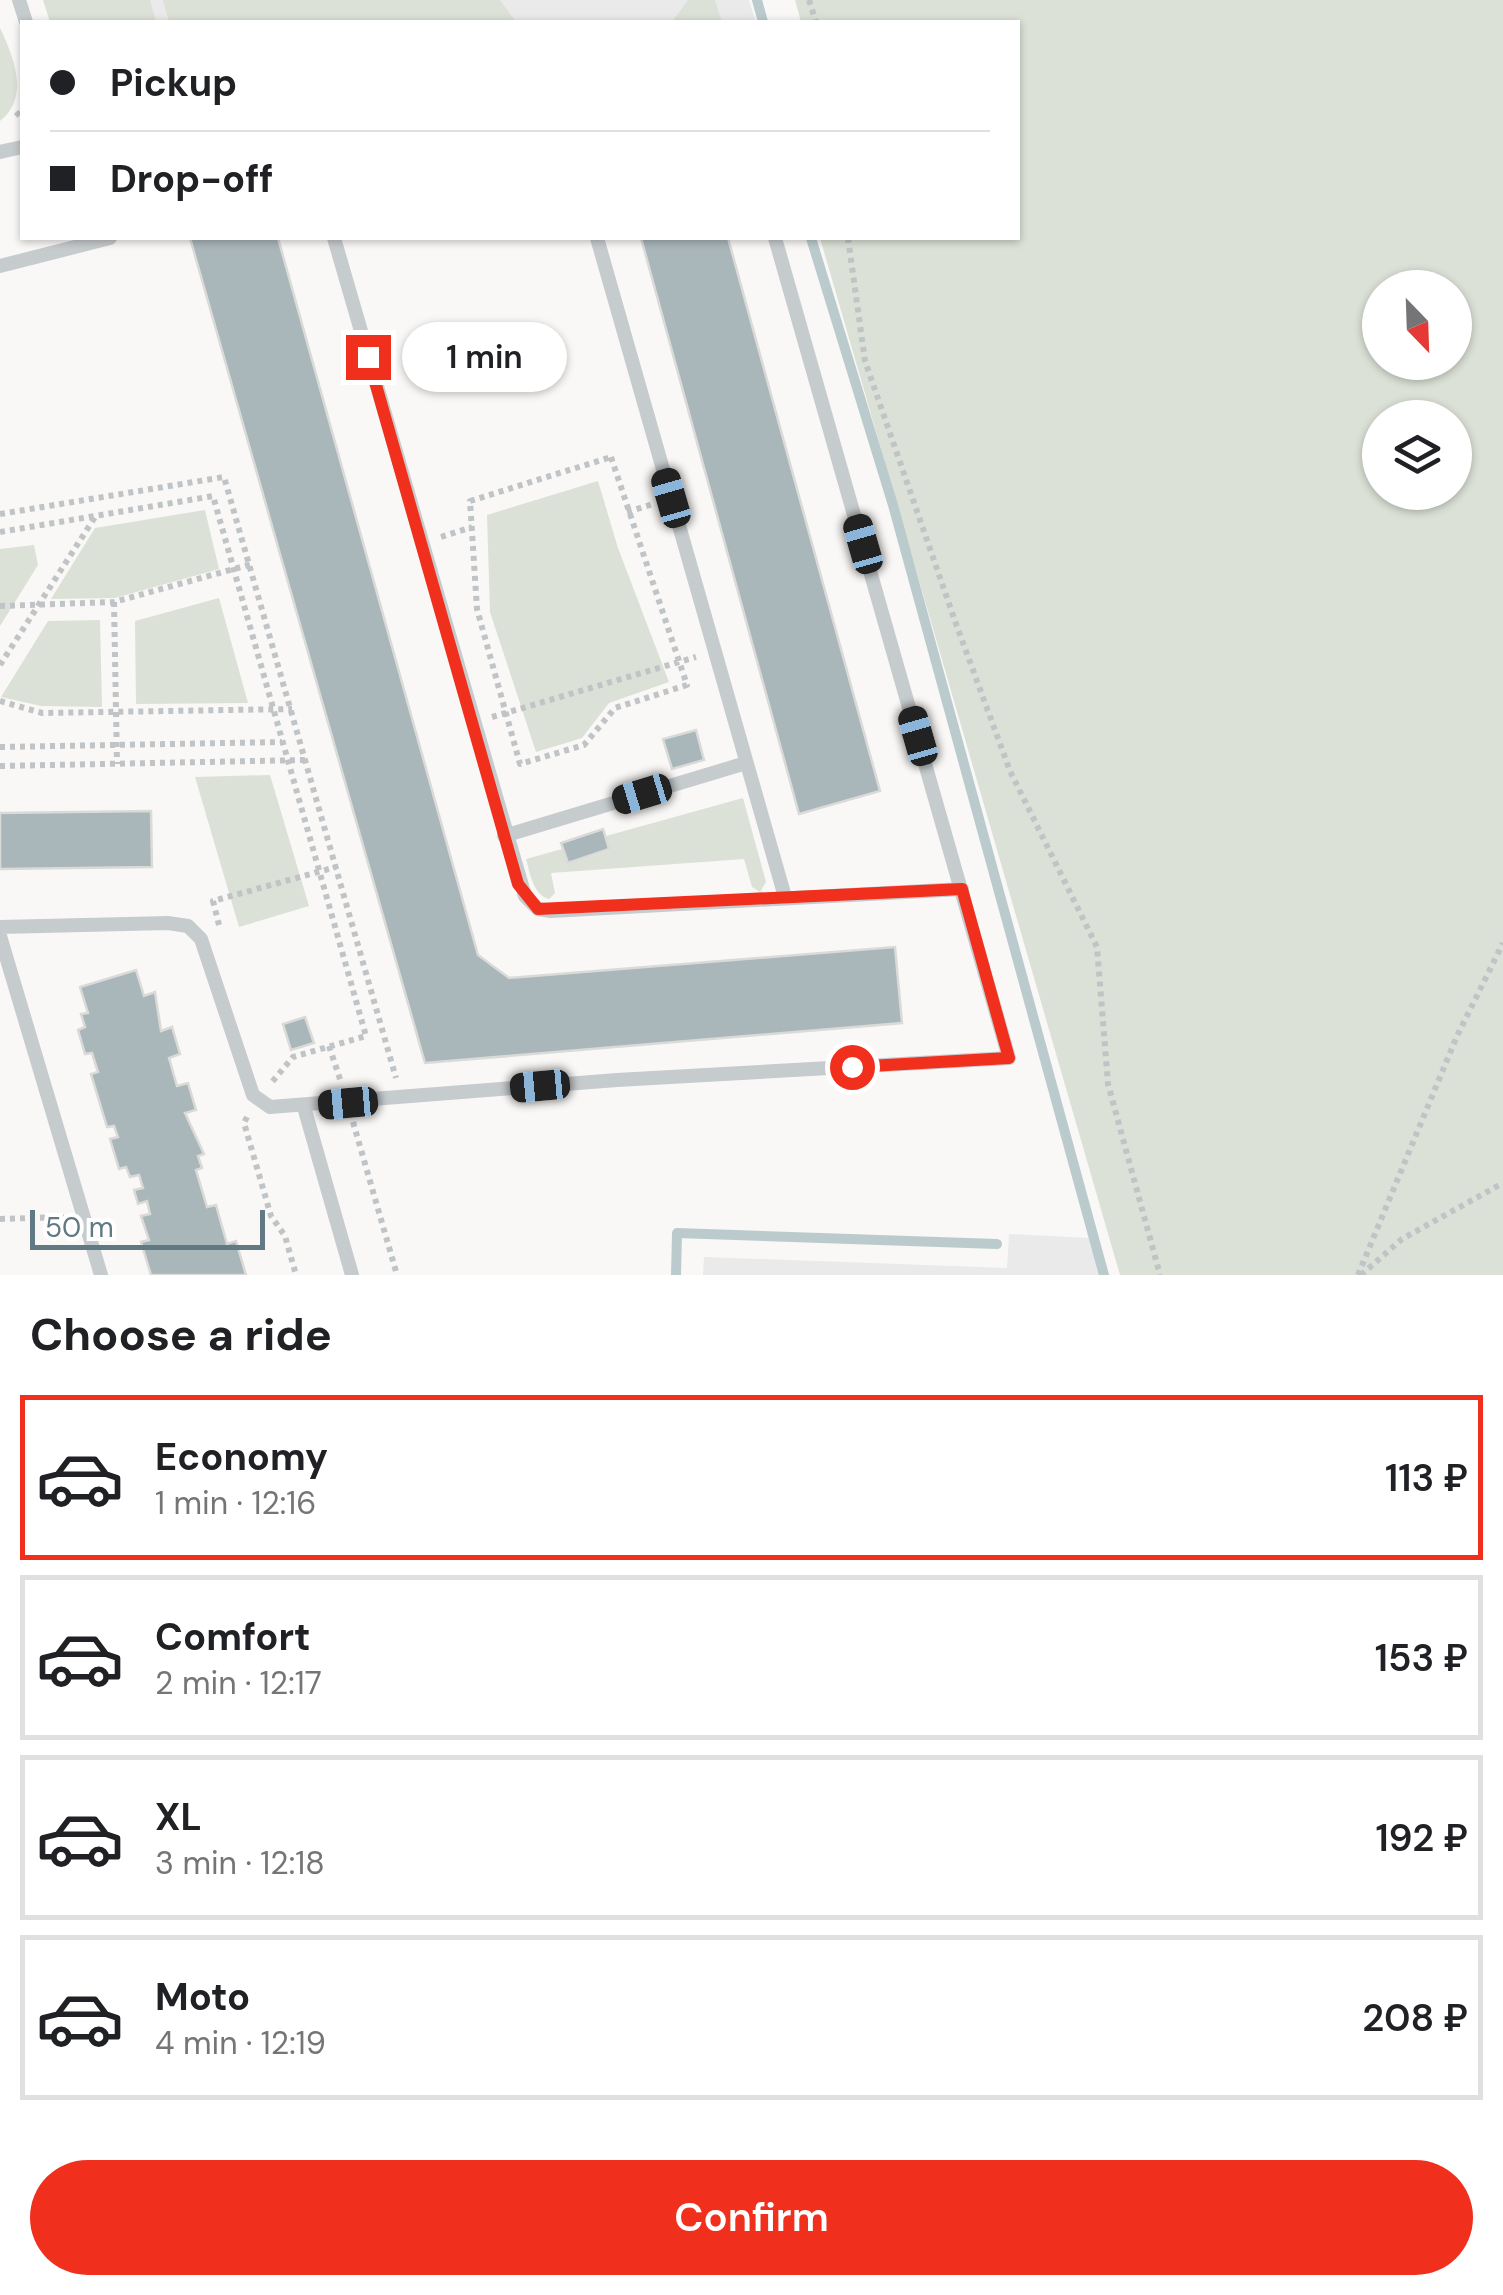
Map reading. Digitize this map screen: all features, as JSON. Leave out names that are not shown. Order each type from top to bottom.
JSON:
[{"type":"lane","points":[[0,266],[102,240]]},
{"type":"lane","points":[[335,240],[518,884],[538,909],[962,889]]},
{"type":"lane","points":[[597,240],[785,898]]},
{"type":"lane","points":[[0,926],[168,922],[188,926],[202,939],[248,1084],[258,1100],[270,1107],[617,1080],[1009,1058],[777,240]]},
{"type":"lane","points":[[504,836],[746,763]]},
{"type":"lane","points":[[0,936],[101,1275]]},
{"type":"lane","points":[[304,1107],[352,1275]]},
{"type":"path","points":[[848,240],[865,361],[949,602],[1010,771],[1097,947],[1108,1084],[1160,1275]]},
{"type":"path","points":[[611,457],[687,685],[615,708],[584,745],[520,764],[506,713],[477,609],[470,502],[611,457]]},
{"type":"path","points":[[0,514],[224,477],[397,1078]]},
{"type":"path","points":[[0,532],[213,496],[366,1036],[292,1057],[244,1122],[272,1216],[285,1236],[296,1275]]},
{"type":"path","points":[[0,664],[96,516]]},
{"type":"path","points":[[0,606],[114,602],[252,564]]},
{"type":"path","points":[[114,602],[117,764]]},
{"type":"path","points":[[472,722],[714,651]]},
{"type":"path","points":[[0,701],[42,713],[292,709]]},
{"type":"path","points":[[0,747],[282,742]]},
{"type":"path","points":[[0,766],[306,760]]},
{"type":"path","points":[[212,901],[336,867]]},
{"type":"path","points":[[1359,1275],[1457,1036],[1503,943]]},
{"type":"path","points":[[329,1046],[397,1275]]},
{"type":"path","points":[[1359,1275],[1402,1239],[1503,1184]]},
{"type":"shaded area","points":[[43,0],[150,0],[155,20],[49,20]]},
{"type":"shaded area","points":[[61,0],[749,0],[755,20],[67,20]]},
{"type":"shaded area","points":[[163,0],[500,0],[515,20],[168,20]]},
{"type":"shaded area","points":[[688,0],[715,0],[721,20],[673,20]]},
{"type":"shaded area","points":[[795,0],[1503,0],[1503,1275],[1120,1275],[821,240],[1020,240],[1020,20],[800,20]]},
{"type":"shaded area","points":[[0,28],[14,64],[17,89],[15,101],[0,121]]},
{"type":"shaded area","points":[[598,481],[618,548],[669,682],[609,703],[582,738],[536,752],[490,612],[487,515]]},
{"type":"shaded area","points":[[205,510],[219,569],[115,598],[51,599],[95,528]]},
{"type":"shaded area","points":[[34,545],[38,565],[0,626],[0,549]]},
{"type":"shaded area","points":[[219,598],[248,703],[136,704],[135,621]]},
{"type":"shaded area","points":[[100,620],[102,707],[41,706],[1,697],[48,621]]},
{"type":"shaded area","points":[[270,775],[309,906],[239,927],[195,777]]},
{"type":"shaded area","points":[[743,798],[766,882],[760,892],[752,887],[744,859],[551,873],[555,893],[549,899],[533,883],[526,859],[562,849],[568,864],[610,850],[606,836]]},
{"type":"shaded area","points":[[1009,1234],[1090,1238],[1100,1275],[703,1275],[704,1257],[1007,1268]]},
{"type":"building","points":[[191,240],[279,240],[478,955],[509,978],[895,947],[902,1023],[425,1063]]},
{"type":"building","points":[[642,240],[729,240],[880,791],[799,814]]},
{"type":"building","points":[[696,730],[704,760],[672,769],[663,739]]},
{"type":"building","points":[[151,811],[152,867],[0,869],[0,813]]},
{"type":"building","points":[[603,829],[609,849],[568,863],[561,843]]},
{"type":"building","points":[[136,970],[144,996],[155,992],[161,1031],[172,1027],[180,1054],[169,1058],[177,1086],[188,1083],[196,1110],[185,1113],[204,1154],[198,1156],[202,1168],[196,1170],[207,1207],[216,1205],[227,1244],[236,1241],[246,1275],[151,1275],[141,1242],[149,1240],[141,1216],[150,1214],[147,1201],[138,1204],[134,1190],[143,1188],[139,1175],[130,1177],[126,1167],[119,1169],[110,1139],[118,1137],[114,1126],[107,1127],[91,1074],[98,1072],[92,1053],[85,1054],[78,1030],[85,1027],[81,1014],[88,1013],[80,987]]},
{"type":"building","points":[[305,1017],[314,1043],[291,1050],[283,1024]]},
{"type":"waterway","points":[[757,0],[762,20]]},
{"type":"waterway","points":[[812,240],[893,505],[1104,1275]]},
{"type":"waterway","points":[[676,1275],[677,1233],[997,1244]]},
{"type":"route","points":[[368,357],[518,884],[538,909],[962,889],[1009,1058],[852,1067]]}]
